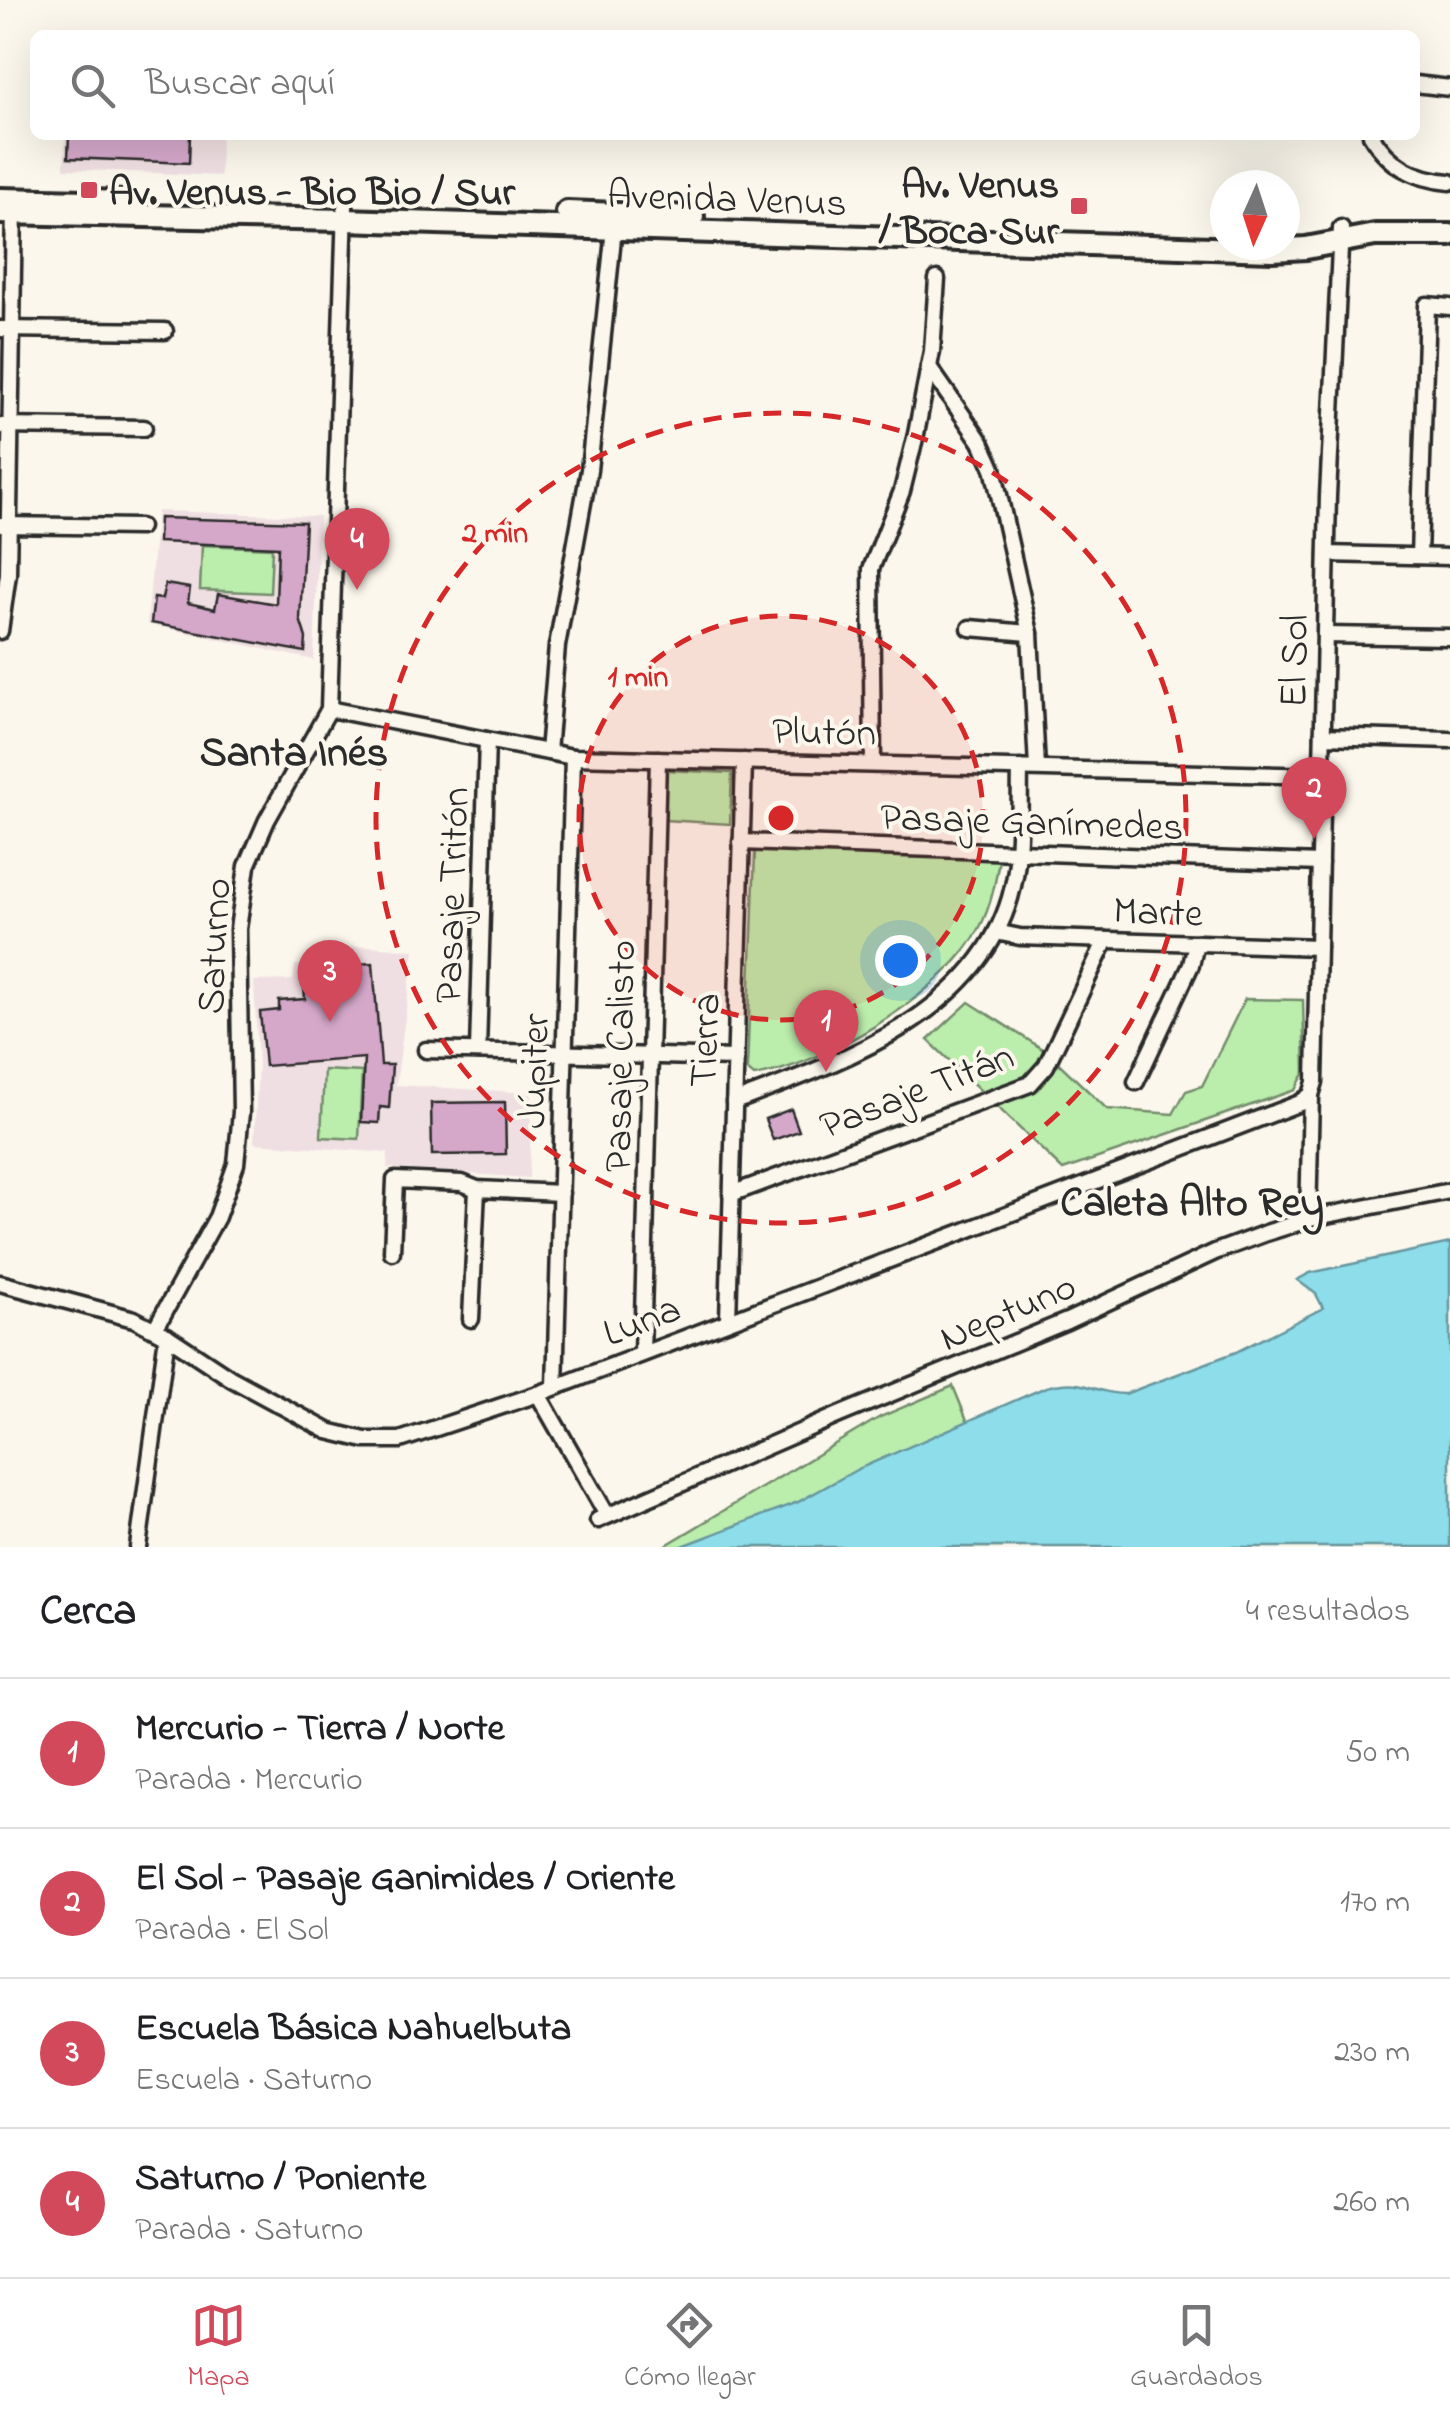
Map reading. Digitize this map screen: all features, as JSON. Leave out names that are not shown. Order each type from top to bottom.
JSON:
[{"type":"street","points":[[1420,85],[1450,88]]},
{"type":"street","points":[[1376,140],[1396,165],[1418,176],[1450,182]]},
{"type":"street","points":[[0,631],[7,587],[7,206]]},
{"type":"street","name":"Avenida Venus","points":[[7,206],[345,214],[618,214],[1210,235]]},
{"type":"street","name":"Avenida Venus","points":[[345,214],[614,228],[1272,250],[1341,234],[1374,220],[1450,221]]},
{"type":"street","name":"Saturno","points":[[138,1547],[161,1333],[216,1217],[236,1164],[241,1112],[238,929],[247,866],[266,820],[329,709],[345,214]]},
{"type":"street","points":[[548,752],[557,646],[591,454],[614,228]]},
{"type":"street","name":"El Sol","points":[[1308,1220],[1311,1095],[1315,1082],[1327,554],[1341,234]]},
{"type":"street","name":"Avenida Venus","points":[[1300,237],[1450,235]]},
{"type":"street","points":[[873,764],[872,569],[902,491],[929,368],[937,279]]},
{"type":"street","points":[[1419,556],[1427,305],[1450,306]]},
{"type":"street","points":[[6,329],[165,331]]},
{"type":"street","points":[[929,368],[990,458],[1030,633],[1037,768]]},
{"type":"street","points":[[5,426],[144,428]]},
{"type":"street","points":[[4,525],[140,527]]},
{"type":"street","points":[[1327,554],[1450,557]]},
{"type":"street","points":[[970,628],[1030,633]]},
{"type":"street","points":[[1325,635],[1450,638]]},
{"type":"street","name":"Plutón","points":[[329,709],[573,757],[1322,776]]},
{"type":"street","points":[[1323,736],[1450,740]]},
{"type":"street","name":"Pasaje Tritón","points":[[478,1051],[487,740]]},
{"type":"street","name":"Júpiter","points":[[556,1387],[573,757]]},
{"type":"street","name":"Pasaje Calisto","points":[[642,1354],[658,759]]},
{"type":"street","name":"Tierra","points":[[728,1320],[744,761]]},
{"type":"street","points":[[734,1102],[829,1066],[897,1028],[955,986],[996,932],[1009,901],[1018,852],[1020,768]]},
{"type":"street","name":"Pasaje Ganímedes","points":[[742,842],[1320,863]]},
{"type":"street","name":"Marte","points":[[996,932],[1020,938],[1318,948]]},
{"type":"street","name":"Pasaje Titán","points":[[732,1194],[1030,1084],[1046,1066],[1106,940]]},
{"type":"street","points":[[1136,1082],[1191,965],[1196,943]]},
{"type":"street","points":[[426,1050],[735,1058]]},
{"type":"street","name":"Luna","points":[[0,1282],[120,1315],[161,1333],[232,1379],[317,1426],[352,1438],[414,1438],[1300,1103],[1311,1095]]},
{"type":"street","points":[[392,1252],[395,1180],[561,1193]]},
{"type":"street","points":[[471,1319],[476,1189]]},
{"type":"street","name":"Neptuno","points":[[538,1394],[602,1518],[1067,1321],[1215,1252],[1308,1220],[1450,1191]]},
{"type":"shaded area","points":[[65,140],[221,140],[220,176],[64,169]]},
{"type":"shaded area","points":[[157,511],[319,516],[314,660],[147,624]]},
{"type":"shaded area","points":[[341,947],[414,950],[396,1085],[532,1093],[529,1178],[387,1168],[388,1153],[254,1143],[258,1064],[254,981],[293,980],[295,965],[337,965]]},
{"type":"green space","points":[[202,545],[272,548],[270,593],[200,590]]},
{"type":"green space","points":[[665,770],[732,773],[730,824],[664,820]]},
{"type":"green space","points":[[755,851],[999,859],[979,930],[932,984],[905,1006],[844,1043],[813,1058],[754,1076],[747,1070]]},
{"type":"green space","points":[[1245,999],[1303,1000],[1305,1072],[1295,1090],[1063,1170],[928,1040],[969,1002],[1047,1052],[1107,1109],[1173,1114],[1186,1091],[1202,1086]]},
{"type":"green space","points":[[324,1070],[362,1072],[359,1139],[321,1137]]},
{"type":"green space","points":[[953,1386],[1019,1547],[663,1547],[880,1417]]},
{"type":"water","points":[[1450,1243],[1450,1547],[680,1547],[798,1502],[858,1469],[1046,1387],[1071,1383],[1125,1394],[1236,1352],[1323,1308],[1316,1294],[1297,1280],[1310,1273]]},
{"type":"building","points":[[69,140],[190,140],[189,163],[68,158]]},
{"type":"building","points":[[159,518],[305,522],[300,619],[306,638],[305,652],[151,623],[154,598],[162,599],[165,584],[190,588],[188,603],[215,609],[218,594],[276,604],[278,547],[158,542]]},
{"type":"building","points":[[373,963],[381,1065],[392,1065],[389,1108],[380,1107],[379,1123],[361,1122],[364,1058],[265,1066],[260,1012],[279,1010],[279,1001],[305,999],[303,973]]},
{"type":"building","points":[[505,1102],[506,1154],[432,1155],[431,1103]]},
{"type":"building","points":[[791,1109],[799,1131],[773,1140],[765,1119]]},
{"type":"place","name":"Av. Venus - Bio Bio / Sur","points":[[89,190]]},
{"type":"place","name":"Av. Venus / Boca Sur","points":[[1079,206]]},
{"type":"place","name":"Saturno / Poniente","points":[[357,590]]},
{"type":"place","name":"El Sol - Pasaje Ganimides / Oriente","points":[[1314,839]]},
{"type":"place","name":"Escuela Básica Nahuelbuta","points":[[330,1022]]},
{"type":"place","name":"Mercurio - Tierra / Norte","points":[[826,1072]]},
{"type":"district","name":"Santa Inés","points":[[294,750]]},
{"type":"district","name":"Caleta Alto Rey","points":[[1192,1200]]}]
